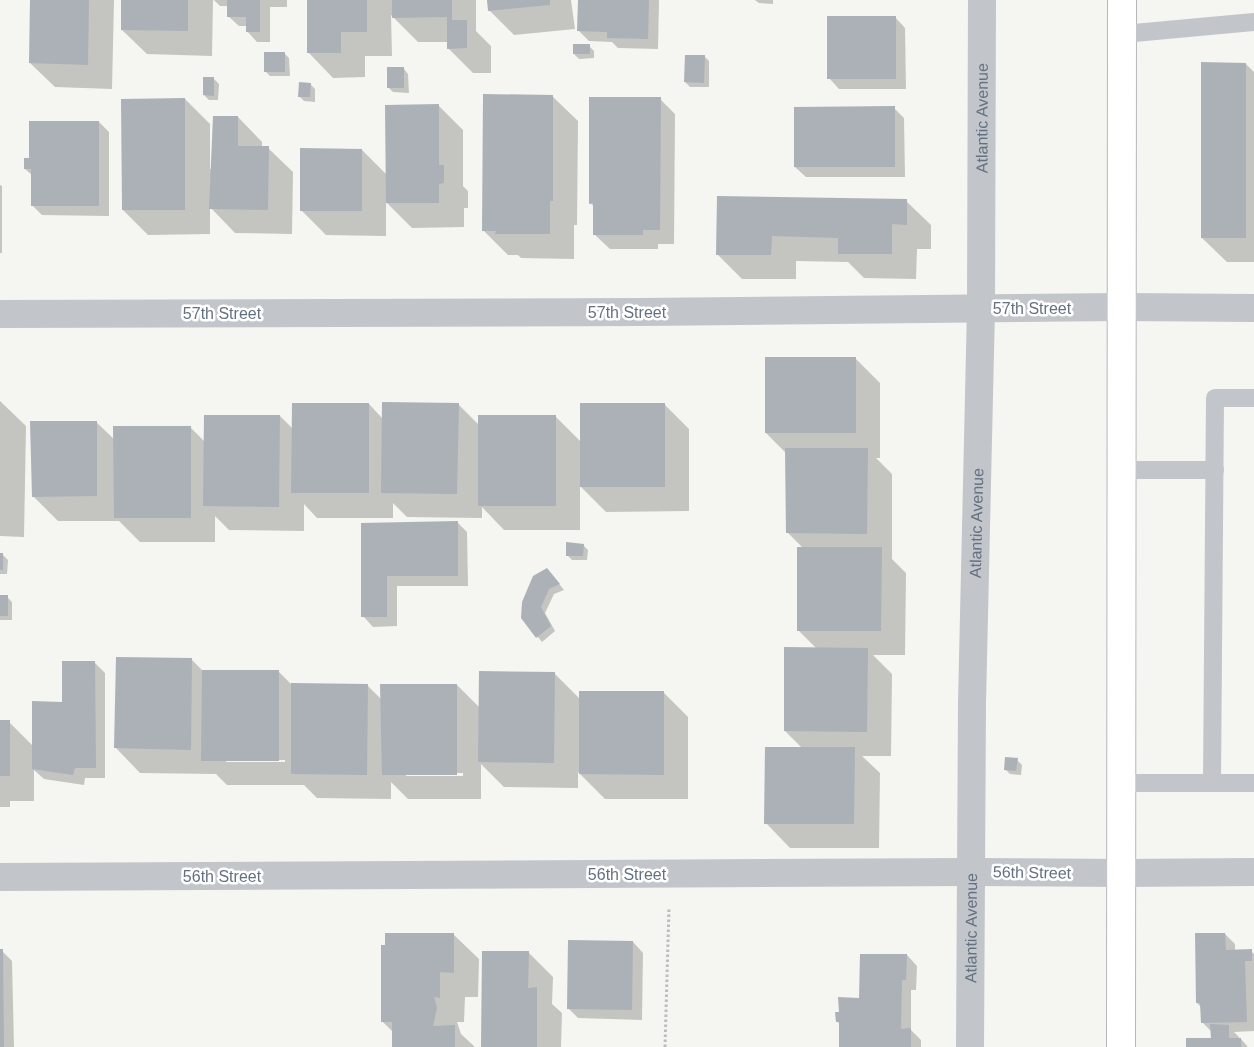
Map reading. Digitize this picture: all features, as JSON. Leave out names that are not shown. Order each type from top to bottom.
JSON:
[{"type":"highway","points":[[1121,1047],[1122,0]]},
{"type":"street","name":"Atlantic Avenue","points":[[970,1047],[972,703],[981,308],[982,0]]},
{"type":"street","name":"57th Street","points":[[0,314],[621,312],[1122,307],[1254,308]]},
{"type":"street","name":"56th Street","points":[[0,877],[1254,872]]},
{"type":"lane","points":[[1122,34],[1254,22]]},
{"type":"lane","points":[[1212,783],[1215,398],[1254,398]]},
{"type":"lane","points":[[1122,470],[1215,470]]},
{"type":"lane","points":[[1122,783],[1254,784]]},
{"type":"path","points":[[665,1047],[670,874]]},
{"type":"building","points":[[30,0],[89,0],[88,65],[29,63]]},
{"type":"building","points":[[121,0],[188,0],[188,31],[121,30]]},
{"type":"building","points":[[227,0],[260,0],[260,32],[246,32],[246,17],[227,17]]},
{"type":"building","points":[[307,0],[367,0],[367,32],[341,32],[341,53],[307,53]]},
{"type":"building","points":[[392,0],[452,0],[452,20],[467,20],[467,48],[447,49],[447,17],[392,18]]},
{"type":"building","points":[[487,0],[550,0],[550,5],[488,11]]},
{"type":"building","points":[[578,0],[649,0],[648,39],[607,38],[607,32],[577,31]]},
{"type":"building","points":[[827,16],[896,16],[896,79],[827,79]]},
{"type":"building","points":[[573,44],[590,44],[590,54],[573,54]]},
{"type":"building","points":[[264,52],[285,52],[285,72],[264,72]]},
{"type":"building","points":[[685,55],[705,55],[704,83],[684,82]]},
{"type":"building","points":[[1201,62],[1246,63],[1246,238],[1201,238]]},
{"type":"building","points":[[387,67],[404,67],[404,88],[387,88]]},
{"type":"building","points":[[203,77],[214,77],[214,96],[203,95]]},
{"type":"building","points":[[299,82],[311,83],[310,97],[298,97]]},
{"type":"building","points":[[483,94],[553,95],[553,201],[550,201],[550,234],[495,234],[496,231],[482,231]]},
{"type":"building","points":[[589,97],[661,97],[660,230],[643,230],[643,235],[593,235],[593,203],[589,204]]},
{"type":"building","points":[[185,98],[185,210],[122,210],[121,99]]},
{"type":"building","points":[[439,104],[439,165],[444,165],[444,183],[439,184],[439,203],[386,203],[385,105]]},
{"type":"building","points":[[895,106],[895,167],[794,167],[794,107]]},
{"type":"building","points":[[213,116],[238,116],[238,146],[269,146],[268,210],[209,209]]},
{"type":"building","points":[[29,121],[99,121],[99,206],[31,206],[31,169],[24,169],[24,158],[29,158]]},
{"type":"building","points":[[300,148],[362,149],[362,211],[300,211]]},
{"type":"building","points":[[717,196],[907,199],[907,225],[892,224],[892,254],[838,254],[838,238],[772,236],[771,255],[716,255]]},
{"type":"building","points":[[765,357],[856,357],[856,433],[765,433]]},
{"type":"building","points":[[382,402],[459,403],[457,494],[381,493]]},
{"type":"building","points":[[292,403],[369,403],[369,493],[291,493]]},
{"type":"building","points":[[580,403],[665,403],[665,487],[580,487]]},
{"type":"building","points":[[204,415],[280,415],[279,507],[203,506]]},
{"type":"building","points":[[478,415],[556,415],[556,506],[478,506]]},
{"type":"building","points":[[30,421],[97,421],[97,496],[32,497]]},
{"type":"building","points":[[113,426],[191,426],[191,518],[114,518]]},
{"type":"building","points":[[785,448],[868,448],[867,534],[786,533]]},
{"type":"building","points":[[458,521],[458,576],[387,576],[387,617],[361,617],[361,523]]},
{"type":"building","points":[[566,542],[584,544],[583,556],[566,556]]},
{"type":"building","points":[[797,547],[882,547],[881,631],[797,631]]},
{"type":"building","points":[[0,553],[3,553],[3,570],[0,570]]},
{"type":"building","points":[[547,568],[560,584],[549,589],[541,607],[551,626],[536,638],[521,618],[522,602],[533,576]]},
{"type":"building","points":[[0,595],[8,595],[8,616],[0,616]]},
{"type":"building","points":[[784,647],[868,648],[867,732],[784,731]]},
{"type":"building","points":[[116,657],[192,658],[191,750],[114,748]]},
{"type":"building","points":[[62,661],[95,661],[96,768],[75,768],[73,775],[32,769],[32,701],[62,702]]},
{"type":"building","points":[[202,670],[279,670],[279,761],[201,761]]},
{"type":"building","points":[[479,671],[555,672],[554,763],[478,762]]},
{"type":"building","points":[[291,683],[368,684],[367,775],[291,774]]},
{"type":"building","points":[[380,684],[457,684],[457,775],[382,775]]},
{"type":"building","points":[[579,691],[664,691],[664,775],[579,774]]},
{"type":"building","points":[[0,720],[10,720],[10,776],[0,776]]},
{"type":"building","points":[[765,747],[855,747],[854,824],[764,824]]},
{"type":"building","points":[[1005,757],[1018,758],[1016,771],[1004,770]]},
{"type":"building","points":[[385,933],[454,933],[454,973],[440,972],[440,998],[434,997],[437,1008],[433,1026],[455,1025],[455,1047],[392,1047],[392,1022],[381,1022],[381,945],[385,945]]},
{"type":"building","points":[[1195,933],[1225,933],[1226,950],[1252,949],[1252,961],[1245,961],[1247,1022],[1201,1023],[1200,1003],[1196,1003]]},
{"type":"building","points":[[568,940],[633,941],[632,1010],[567,1009]]},
{"type":"building","points":[[0,949],[3,949],[4,1047],[0,1047]]},
{"type":"building","points":[[482,951],[529,951],[528,988],[537,987],[537,1047],[481,1047]]},
{"type":"building","points":[[860,954],[907,954],[906,980],[902,980],[901,1029],[911,1028],[911,1047],[839,1047],[839,1022],[836,1022],[835,1012],[839,1012],[838,997],[859,998]]},
{"type":"building","points":[[1210,1024],[1229,1025],[1229,1038],[1241,1038],[1241,1047],[1186,1047],[1186,1038],[1211,1038]]}]
